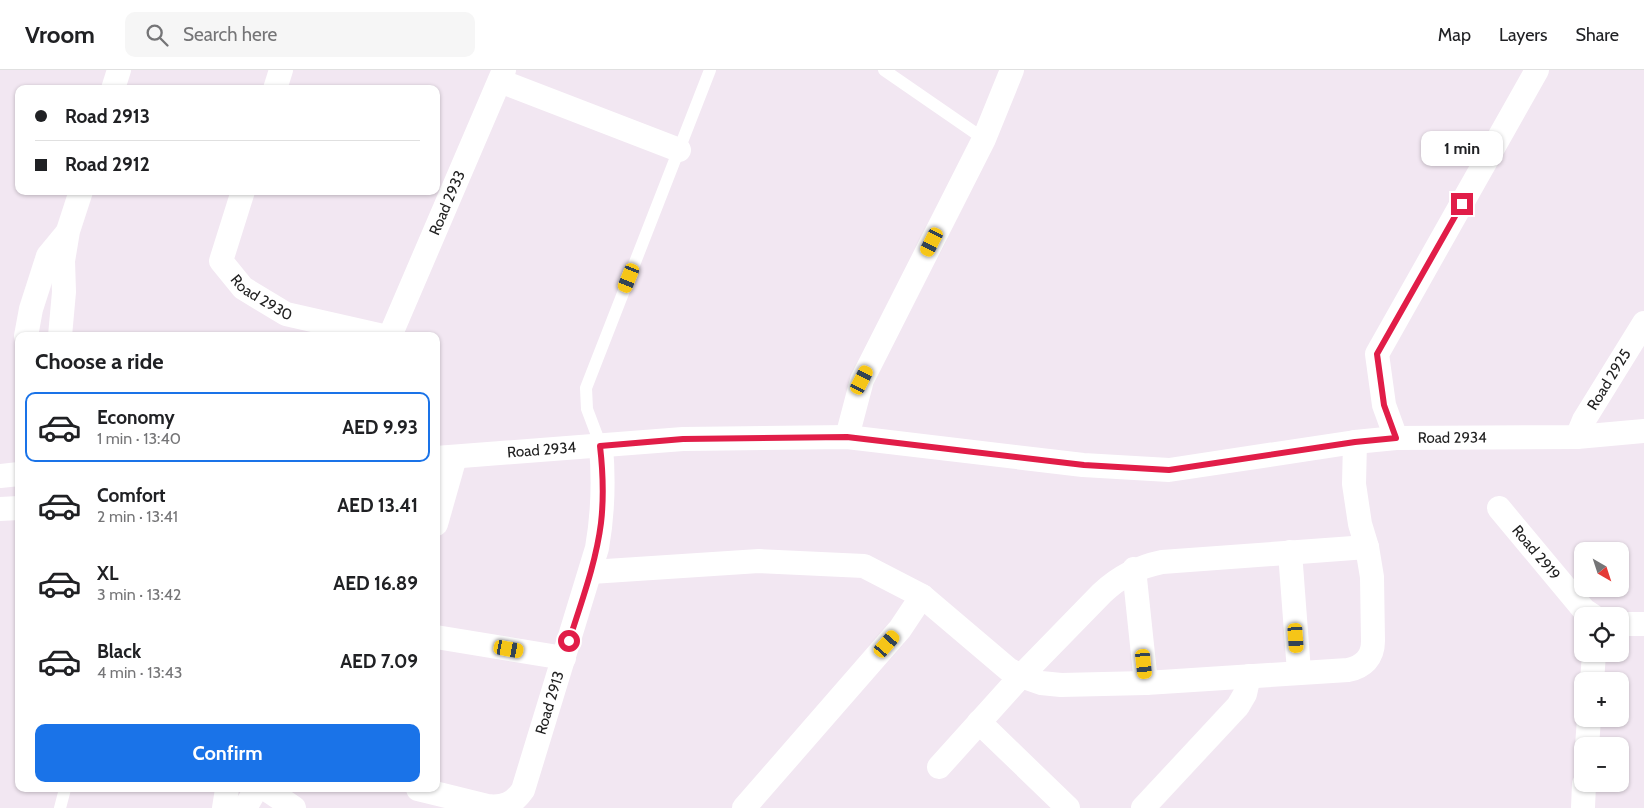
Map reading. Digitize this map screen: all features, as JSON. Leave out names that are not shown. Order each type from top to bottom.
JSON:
[{"type":"street","points":[[114,85],[119,70]]},
{"type":"street","points":[[276,85],[281,70]]},
{"type":"street","points":[[847,437],[862,380],[984,139],[1012,70]]},
{"type":"street","points":[[1396,438],[1384,405],[1377,354],[1537,70]]},
{"type":"street","points":[[502,75],[679,150]]},
{"type":"street","name":"Road 2933","points":[[392,332],[502,75]]},
{"type":"street","points":[[60,332],[64,292],[63,261],[68,231],[79,195]]},
{"type":"street","name":"Road 2930","points":[[242,195],[221,261],[243,288],[286,314],[365,332]]},
{"type":"street","points":[[27,332],[36,291],[48,256],[68,231]]},
{"type":"street","name":"Road 2925","points":[[1577,437],[1584,420],[1644,322]]},
{"type":"street","name":"Road 2934","points":[[440,498],[446,458],[683,439],[847,437],[1084,465],[1169,470],[1355,442],[1396,438],[1577,437],[1644,431]]},
{"type":"street","points":[[591,572],[760,561],[864,566],[922,596],[1008,669],[1040,683],[1061,685],[1146,683],[1348,670],[1364,664],[1373,649],[1372,577],[1367,547],[1360,524],[1354,484],[1355,442]]},
{"type":"street","name":"Road 2913","points":[[430,792],[487,806],[503,806],[517,799],[523,790],[591,572],[601,522],[603,471],[600,446]]},
{"type":"street","points":[[0,476],[15,474]]},
{"type":"street","points":[[0,509],[15,508]]},
{"type":"street","name":"Road 2919","points":[[1499,508],[1582,607]]},
{"type":"street","points":[[939,767],[1021,676],[1102,592],[1134,569],[1162,562],[1367,547]]},
{"type":"street","points":[[1290,552],[1299,672]]},
{"type":"street","points":[[1134,569],[1146,683]]},
{"type":"street","points":[[744,808],[900,629],[922,596]]},
{"type":"street","points":[[1629,624],[1644,624]]},
{"type":"street","points":[[440,638],[564,658]]},
{"type":"street","points":[[1143,808],[1238,706],[1245,694],[1249,676]]},
{"type":"street","points":[[979,722],[1068,808]]},
{"type":"street","points":[[224,808],[227,792]]},
{"type":"street","points":[[245,808],[254,792]]},
{"type":"street","points":[[270,792],[294,808]]},
{"type":"street","points":[[294,792],[301,808]]},
{"type":"street","points":[[1583,808],[1584,792]]},
{"type":"lane","points":[[600,446],[587,409],[586,388],[710,70]]},
{"type":"lane","points":[[884,70],[984,139]]},
{"type":"lane","points":[[60,808],[64,792]]},
{"type":"route","points":[[569,641],[597,548],[603,497],[603,471],[600,446],[683,439],[847,437],[1084,465],[1169,470],[1355,442],[1396,438],[1384,405],[1377,354],[1462,204]]}]
